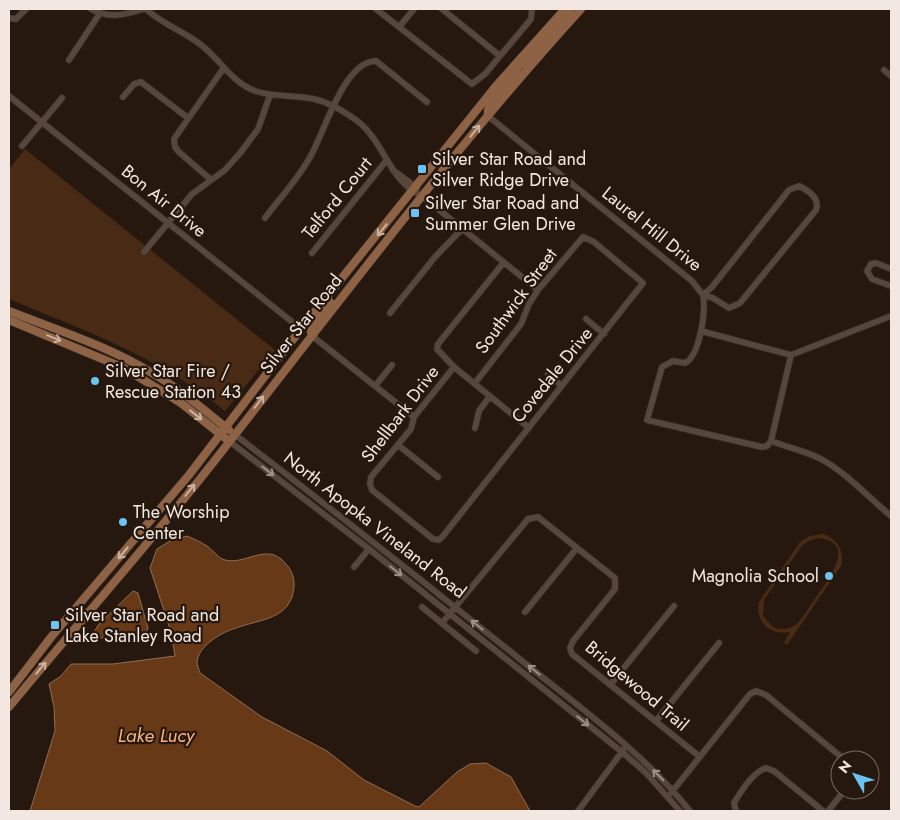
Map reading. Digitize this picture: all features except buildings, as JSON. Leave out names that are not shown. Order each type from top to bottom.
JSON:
[{"type":"main road","name":"Silver Star Road","points":[[9,692],[223,430],[352,266],[525,52],[566,9]]},
{"type":"main road","points":[[526,70],[531,55],[570,9]]},
{"type":"main road","name":"Silver Star Road","points":[[9,706],[140,552],[422,196],[526,70],[582,9]]},
{"type":"main road","points":[[488,116],[488,105],[522,64],[525,52]]},
{"type":"main road","points":[[311,335],[312,327],[347,280],[352,266]]},
{"type":"main road","name":"North Apopka Vineland Road","points":[[9,311],[120,356],[151,372],[174,387],[223,430],[229,441]]},
{"type":"main road","name":"North Apopka Vineland Road","points":[[9,320],[124,368],[223,430],[234,434]]},
{"type":"street","points":[[9,18],[16,20],[26,9]]},
{"type":"street","points":[[91,9],[100,13],[126,15],[145,9],[161,21],[200,44],[223,69],[254,90],[270,95],[307,97],[332,106],[357,120],[370,133],[391,169],[538,290]]},
{"type":"street","points":[[376,9],[472,84],[500,56],[531,19],[532,9]]},
{"type":"street","points":[[399,27],[414,9]]},
{"type":"street","points":[[442,9],[500,56]]},
{"type":"street","points":[[69,60],[100,13]]},
{"type":"street","points":[[265,218],[310,158],[332,106],[355,74],[368,61],[376,61],[427,102]]},
{"type":"street","points":[[210,179],[174,147],[174,139],[223,69]]},
{"type":"street","points":[[884,70],[891,76]]},
{"type":"street","points":[[123,96],[134,84],[140,82],[188,118]]},
{"type":"street","points":[[144,252],[192,194],[210,179],[225,170],[258,129],[270,95]]},
{"type":"street","name":"Bon Air Drive","points":[[9,96],[301,330]]},
{"type":"street","points":[[22,146],[62,98]]},
{"type":"street","name":"Laurel Hill Drive","points":[[488,116],[692,281],[703,295],[701,331],[690,361],[685,363],[674,361],[662,367],[648,420],[762,447],[767,446],[771,442]]},
{"type":"street","name":"Telford Court","points":[[312,253],[386,161]]},
{"type":"street","points":[[800,186],[814,196],[817,206],[816,210],[740,303],[729,308],[713,298],[703,295],[712,287],[789,190],[800,186]]},
{"type":"street","points":[[390,313],[435,258],[462,229]]},
{"type":"street","name":"Southwick Street","points":[[475,383],[521,324],[528,304],[538,290],[583,237]]},
{"type":"street","name":"Covedale Drive","points":[[433,539],[439,540],[443,536],[643,283],[594,242],[583,237]]},
{"type":"street","points":[[504,262],[438,344],[437,349],[454,367],[528,428]]},
{"type":"street","points":[[891,269],[876,263],[871,264],[867,271],[872,279],[891,286]]},
{"type":"street","points":[[701,331],[791,355],[891,316]]},
{"type":"street","points":[[586,319],[604,334]]},
{"type":"street","points":[[311,335],[414,417]]},
{"type":"street","points":[[791,355],[771,442],[811,455],[830,465],[891,516]]},
{"type":"street","points":[[375,386],[392,365]]},
{"type":"street","name":"Shellbark Drive","points":[[433,539],[372,490],[370,484],[371,477],[411,429],[414,417],[454,367]]},
{"type":"street","points":[[548,374],[562,386]]},
{"type":"street","points":[[475,428],[479,411],[490,396]]},
{"type":"street","name":"North Apopka Vineland Road","points":[[234,434],[627,745],[674,790],[690,811]]},
{"type":"street","name":"North Apopka Vineland Road","points":[[229,441],[369,549],[622,752],[680,811]]},
{"type":"street","points":[[398,445],[438,477]]},
{"type":"street","name":"Bridgewood Trail","points":[[442,623],[528,519],[538,517],[615,578],[617,584],[615,590],[570,648],[572,654],[700,757]]},
{"type":"street","points":[[525,612],[577,548]]},
{"type":"street","points":[[354,567],[369,549]]},
{"type":"street","points":[[610,685],[674,606]]},
{"type":"street","points":[[422,608],[476,651]]},
{"type":"street","points":[[656,721],[719,643]]},
{"type":"street","points":[[667,796],[674,790],[750,694],[756,691],[766,695],[833,750]]},
{"type":"street","points":[[578,811],[627,745]]},
{"type":"street","points":[[736,811],[734,803],[738,796],[760,770],[766,768],[774,771],[823,811]]},
{"type":"street","points":[[828,811],[837,800]]},
{"type":"shaded area","points":[[25,149],[275,350],[225,411],[174,375],[148,360],[94,334],[9,299],[9,169]]},
{"type":"shaded area","points":[[822,534],[836,542],[841,550],[841,566],[787,645],[784,643],[790,632],[777,632],[766,626],[759,616],[759,602],[800,542],[810,536]],"holes":[[[818,538],[830,541],[837,547],[838,554],[837,563],[827,582],[796,625],[785,629],[773,627],[763,616],[764,600],[801,547],[808,541]]]},
{"type":"water","name":"Lake Lucy","points":[[187,536],[205,545],[225,560],[239,560],[261,554],[274,555],[281,559],[289,568],[293,575],[294,583],[291,599],[280,612],[264,620],[230,630],[206,645],[198,656],[197,662],[200,673],[262,717],[327,751],[364,780],[415,806],[419,807],[457,772],[470,764],[486,763],[511,777],[530,811],[30,811],[55,731],[54,707],[49,684],[61,676],[71,664],[113,664],[175,656],[171,632],[150,568],[157,549],[170,541]]},
{"type":"water","points":[[133,591],[138,593],[148,628],[146,633],[93,639],[91,637],[99,624]]},
{"type":"place","name":"Silver Star Road and Silver Ridge Drive","points":[[422,169]]},
{"type":"place","name":"Silver Star Road and Summer Glen Drive","points":[[415,213]]},
{"type":"place","name":"Silver Star Fire / Rescue Station 43","points":[[95,381]]},
{"type":"place","name":"The Worship Center","points":[[123,522]]},
{"type":"place","name":"Magnolia School","points":[[829,576]]},
{"type":"place","name":"Silver Star Road and Lake Stanley Road","points":[[55,625]]}]
